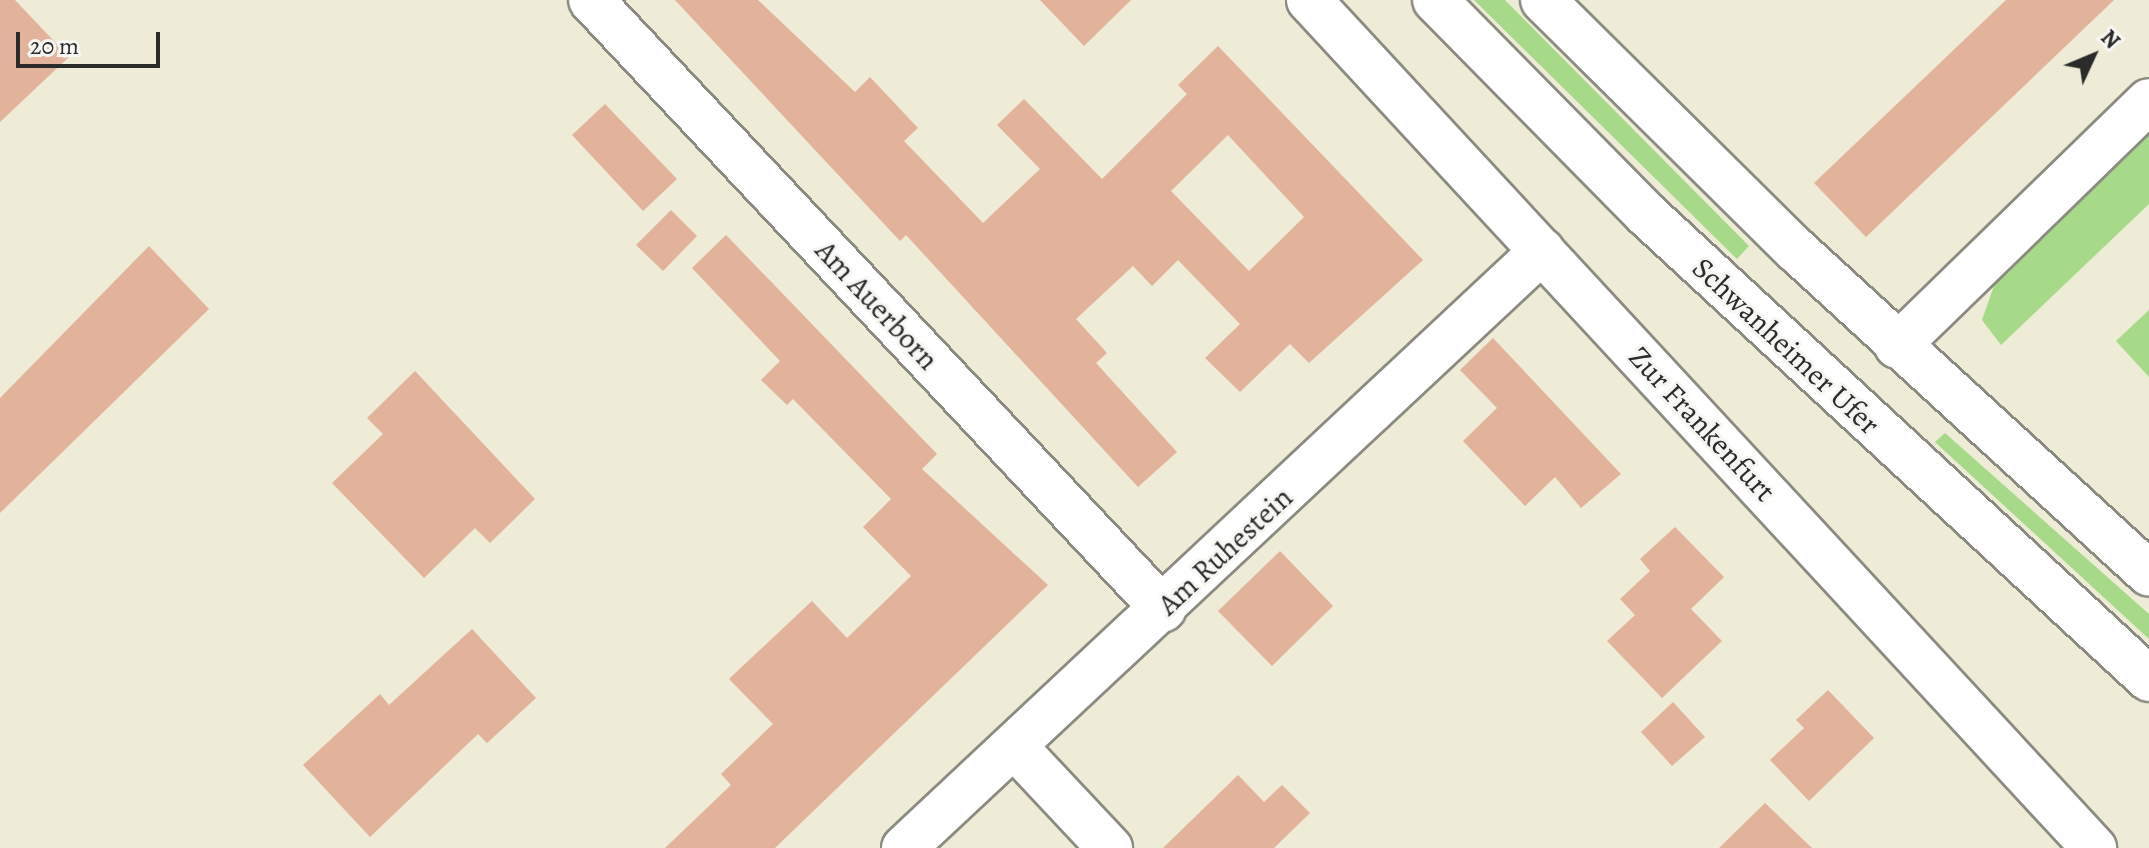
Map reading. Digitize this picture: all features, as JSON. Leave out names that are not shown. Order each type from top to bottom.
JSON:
[{"type":"street","name":"Am Auerborn","points":[[591,0],[1163,609]]},
{"type":"street","name":"Zur Frankenfurt","points":[[1309,0],[2094,848]]},
{"type":"street","name":"Schwanheimer Ufer","points":[[1435,0],[1657,225],[2149,679]]},
{"type":"street","points":[[1543,0],[1897,346],[2149,574]]},
{"type":"street","points":[[1897,346],[2149,101]]},
{"type":"street","name":"Am Ruhestein","points":[[904,848],[1163,609],[1542,251]]},
{"type":"street","points":[[1015,747],[1110,848]]},
{"type":"green space","points":[[1474,0],[1505,0],[1749,246],[1737,259]]},
{"type":"green space","points":[[2149,109],[2149,204],[2001,345],[1982,320],[2003,260]]},
{"type":"green space","points":[[2149,310],[2149,377],[2116,341]]},
{"type":"green space","points":[[1945,433],[2149,614],[2149,639],[1935,442]]},
{"type":"building","points":[[0,0],[15,0],[69,57],[0,122]]},
{"type":"building","points":[[675,0],[758,0],[855,92],[870,77],[918,128],[904,141],[983,223],[1040,169],[997,125],[1024,99],[1102,179],[1187,94],[1178,85],[1218,46],[1423,260],[1309,363],[1290,344],[1240,392],[1205,358],[1240,324],[1178,260],[1152,286],[1133,266],[1076,319],[1107,353],[1096,363],[1177,452],[1138,487],[906,235],[900,241]],"holes":[[[1228,135],[1304,217],[1249,271],[1171,191]]]},
{"type":"building","points":[[1040,0],[1131,0],[1084,46]]},
{"type":"building","points":[[2006,0],[2114,0],[1866,237],[1814,183]]},
{"type":"building","points":[[605,104],[677,179],[643,211],[572,135]]},
{"type":"building","points":[[671,210],[697,236],[663,271],[636,245]]},
{"type":"building","points":[[726,235],[937,454],[922,469],[1048,585],[775,848],[665,848],[731,785],[721,774],[773,724],[729,679],[812,601],[847,638],[911,576],[863,527],[891,499],[793,399],[787,405],[761,380],[780,361],[692,268]]},
{"type":"building","points":[[149,246],[209,309],[0,513],[0,398]]},
{"type":"building","points":[[1493,338],[1621,474],[1581,508],[1555,477],[1525,506],[1463,441],[1497,408],[1460,370]]},
{"type":"building","points":[[415,371],[535,499],[490,543],[475,528],[424,578],[332,483],[383,434],[367,418]]},
{"type":"building","points":[[1675,527],[1724,577],[1691,609],[1722,641],[1662,698],[1607,641],[1635,615],[1620,599],[1650,571],[1640,559]]},
{"type":"building","points":[[1280,551],[1333,606],[1272,666],[1218,611]]},
{"type":"building","points":[[472,629],[536,698],[487,743],[478,734],[370,837],[303,765],[380,694],[389,705]]},
{"type":"building","points":[[1828,690],[1874,738],[1809,801],[1770,760],[1804,728],[1796,720]]},
{"type":"building","points":[[1673,702],[1705,737],[1672,766],[1641,732]]},
{"type":"building","points":[[1238,775],[1264,802],[1282,785],[1310,813],[1274,848],[1163,848]]},
{"type":"building","points":[[1765,803],[1812,848],[1719,848]]}]
